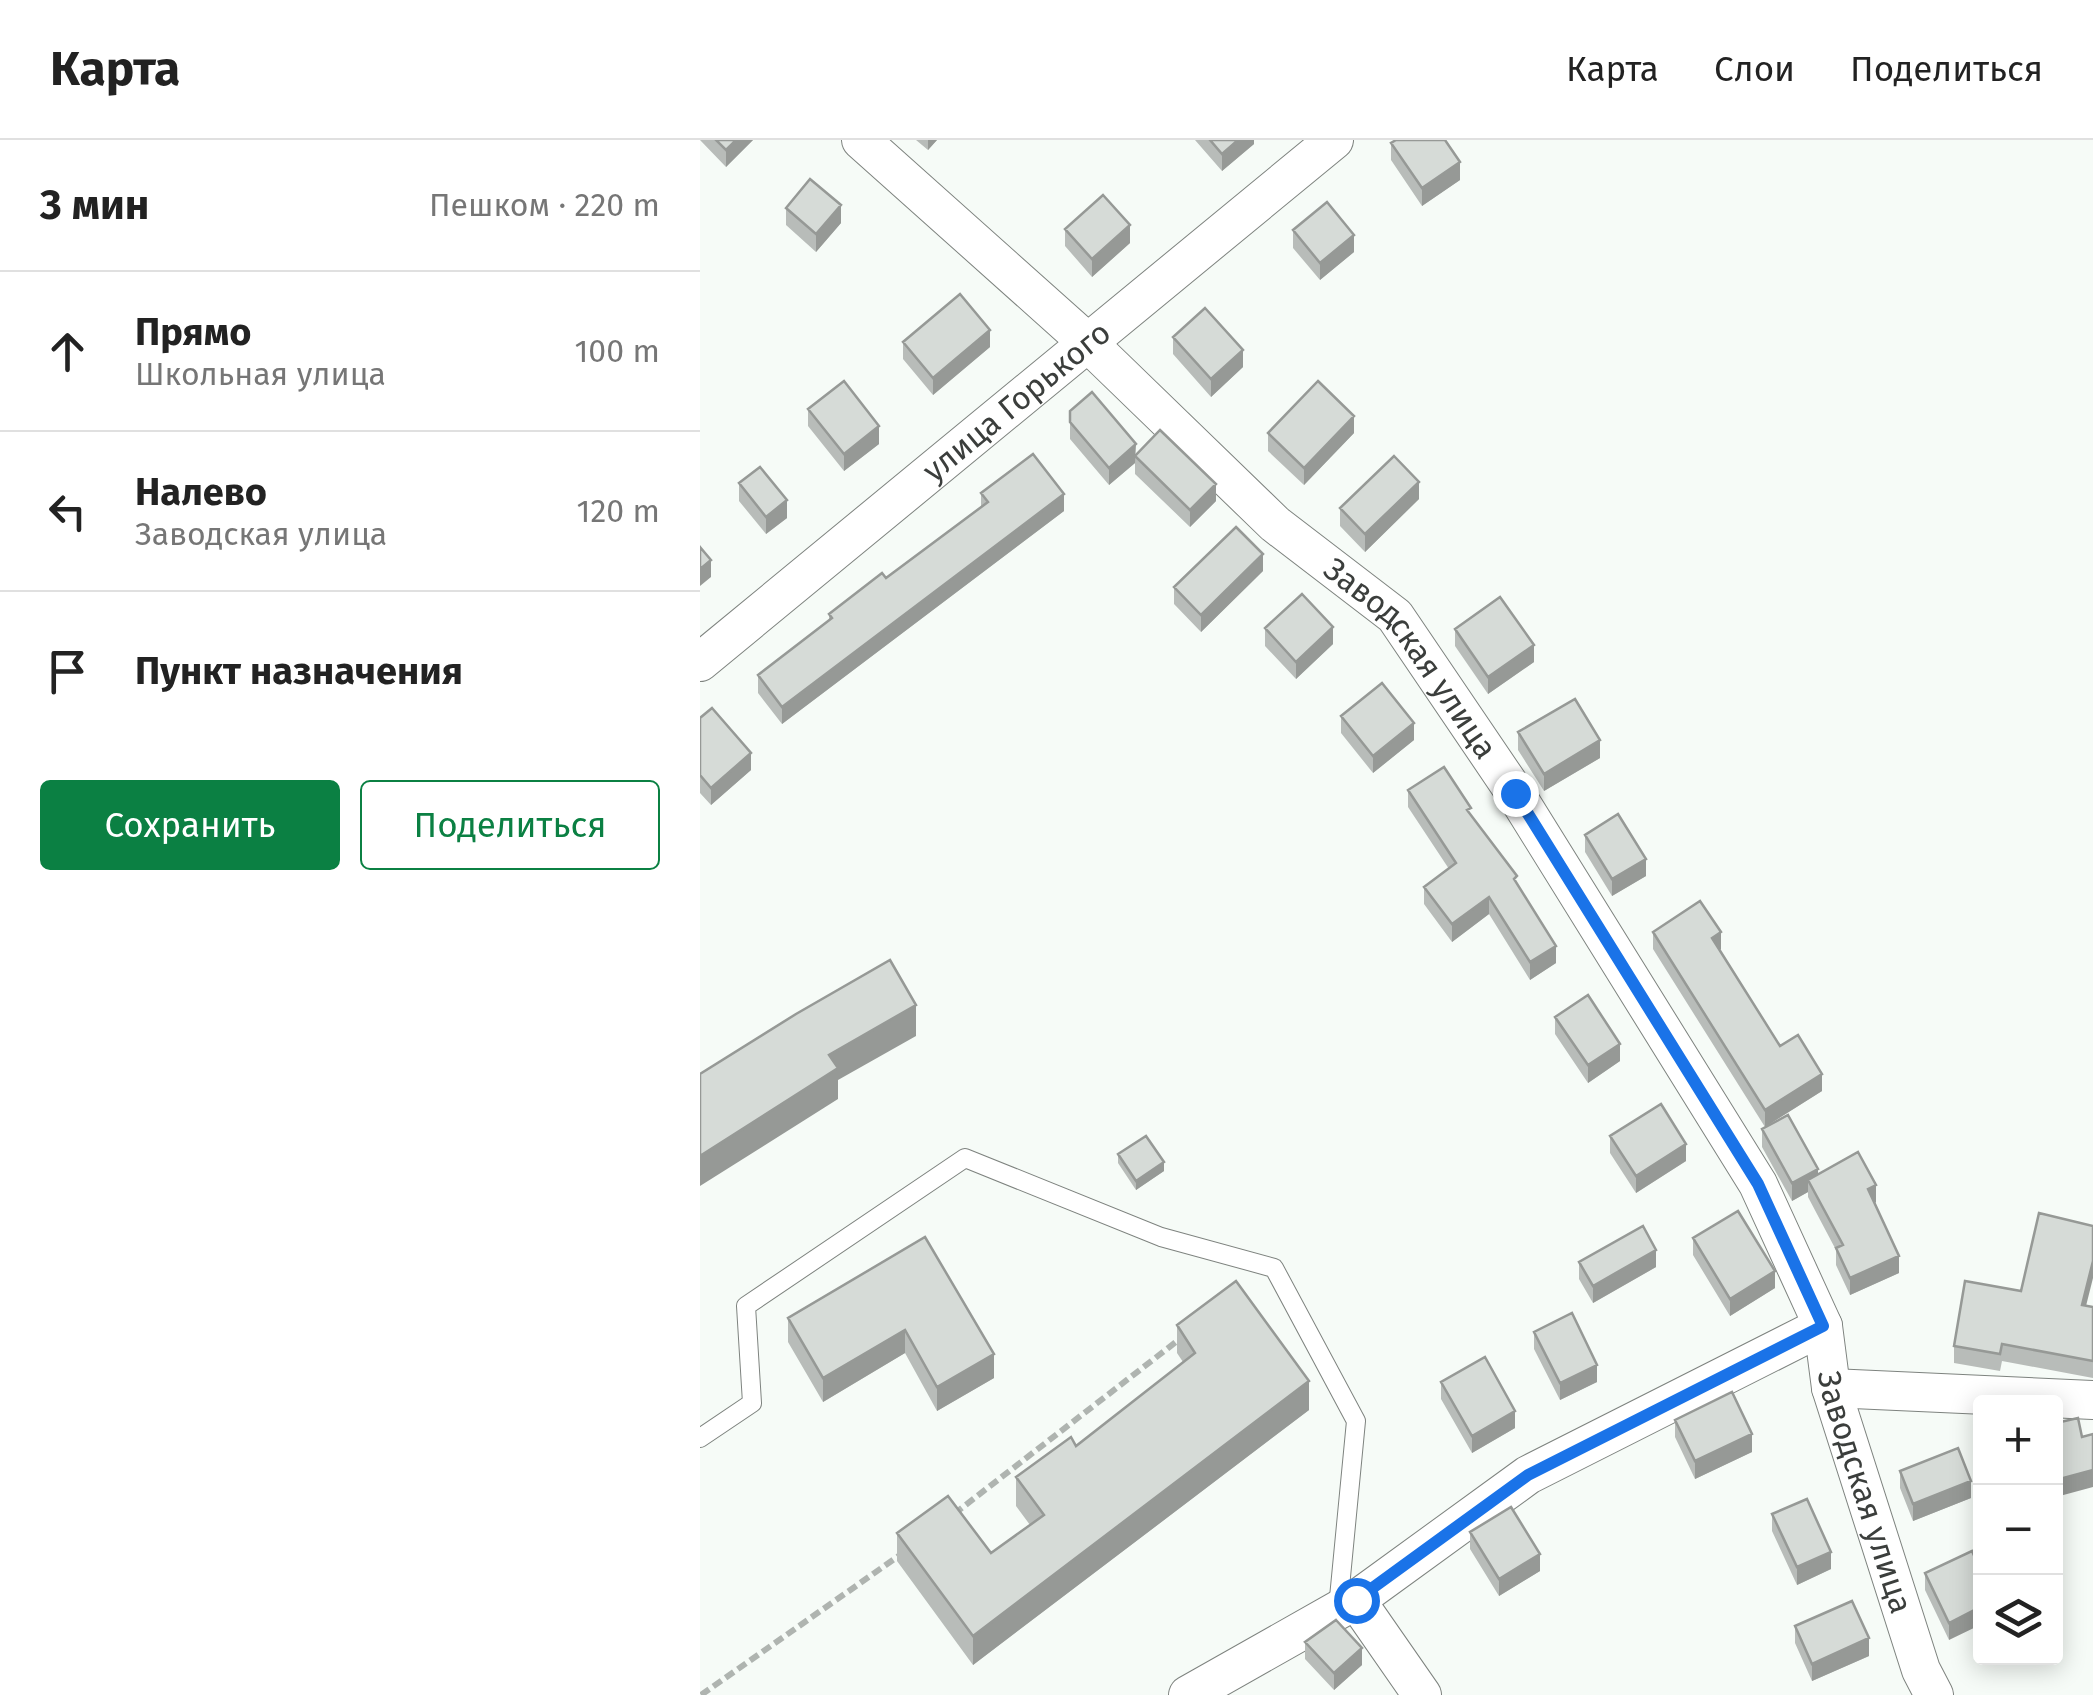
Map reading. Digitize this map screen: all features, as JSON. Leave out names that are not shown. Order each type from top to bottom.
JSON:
[{"type":"street","name":"Заводская улица","points":[[862,140],[1087,342],[1274,524],[1395,616],[1515,793],[1758,1184],[1823,1326],[1831,1388],[1921,1670],[1934,1695]]},
{"type":"street","name":"улица Горького","points":[[700,662],[1334,140]]},
{"type":"street","points":[[1188,1695],[1347,1605],[1528,1475],[1823,1326]]},
{"type":"street","points":[[1831,1388],[2093,1400]]},
{"type":"street","points":[[1347,1605],[1422,1695]]},
{"type":"lane","points":[[700,1438],[752,1403],[746,1306],[965,1158],[1161,1237],[1274,1268],[1356,1421],[1347,1605]]},
{"type":"path","points":[[953,1514],[1188,1333]]},
{"type":"path","points":[[701,1695],[906,1551]]},
{"type":"building","points":[[716,140],[736,140],[726,150]]},
{"type":"building","points":[[1210,140],[1238,140],[1222,154]]},
{"type":"building","points":[[1445,140],[1460,162],[1422,188],[1391,143]]},
{"type":"building","points":[[810,179],[841,205],[816,234],[786,208]]},
{"type":"building","points":[[1103,195],[1130,225],[1092,259],[1065,229]]},
{"type":"building","points":[[1327,202],[1354,235],[1320,263],[1293,230]]},
{"type":"building","points":[[960,294],[990,330],[933,378],[903,342]]},
{"type":"building","points":[[1205,308],[1243,350],[1211,379],[1173,337]]},
{"type":"building","points":[[844,381],[879,426],[844,454],[808,409]]},
{"type":"building","points":[[1318,381],[1354,416],[1304,468],[1268,433]]},
{"type":"building","points":[[1092,392],[1136,444],[1109,468],[1070,422],[1070,411]]},
{"type":"building","points":[[1160,430],[1216,484],[1190,510],[1135,456]]},
{"type":"building","points":[[1033,454],[1064,494],[782,707],[758,675],[882,573],[886,578],[988,502],[981,493]]},
{"type":"building","points":[[1394,456],[1419,482],[1365,534],[1340,508]]},
{"type":"building","points":[[760,467],[787,500],[766,517],[739,483]]},
{"type":"building","points":[[1236,527],[1263,554],[1201,615],[1174,587]]},
{"type":"building","points":[[700,547],[711,560],[700,569]]},
{"type":"building","points":[[1302,594],[1333,627],[1296,662],[1265,628]]},
{"type":"building","points":[[1500,597],[1534,645],[1488,677],[1455,629]]},
{"type":"building","points":[[1382,683],[1414,723],[1373,756],[1341,716]]},
{"type":"building","points":[[1575,699],[1600,740],[1544,774],[1518,732]]},
{"type":"building","points":[[712,708],[751,753],[711,788],[700,775],[700,718]]},
{"type":"building","points":[[1444,767],[1471,808],[1467,810],[1517,876],[1514,879],[1556,946],[1530,962],[1489,897],[1452,924],[1424,887],[1456,863],[1408,790]]},
{"type":"building","points":[[1618,814],[1646,859],[1612,879],[1585,835]]},
{"type":"building","points":[[1700,901],[1721,932],[1712,938],[1780,1046],[1798,1035],[1822,1074],[1765,1110],[1653,932]]},
{"type":"building","points":[[890,960],[916,1005],[829,1055],[838,1068],[700,1156],[700,1074]]},
{"type":"building","points":[[1588,995],[1620,1044],[1588,1065],[1555,1017]]},
{"type":"building","points":[[1661,1104],[1686,1144],[1636,1176],[1610,1136]]},
{"type":"building","points":[[1788,1115],[1818,1169],[1792,1183],[1762,1129]]},
{"type":"building","points":[[1146,1136],[1164,1162],[1136,1181],[1118,1154]]},
{"type":"building","points":[[1858,1152],[1876,1185],[1868,1189],[1899,1256],[1850,1278],[1836,1248],[1843,1245],[1808,1180]]},
{"type":"building","points":[[1738,1211],[1775,1271],[1730,1299],[1693,1238]]},
{"type":"building","points":[[2039,1213],[2093,1226],[2093,1261],[2082,1305],[2093,1307],[2093,1361],[2002,1344],[2000,1354],[1954,1346],[1965,1281],[2021,1291]]},
{"type":"building","points":[[1643,1226],[1656,1250],[1593,1286],[1579,1262]]},
{"type":"building","points":[[925,1237],[994,1354],[937,1387],[905,1330],[823,1378],[788,1318]]},
{"type":"building","points":[[1236,1281],[1309,1381],[973,1636],[897,1533],[948,1496],[991,1553],[1044,1515],[1016,1477],[1071,1437],[1076,1446],[1195,1353],[1177,1325]]},
{"type":"building","points":[[1572,1313],[1597,1365],[1560,1383],[1534,1332]]},
{"type":"building","points":[[1485,1357],[1515,1411],[1472,1436],[1441,1382]]},
{"type":"building","points":[[1732,1392],[1752,1434],[1695,1461],[1675,1420]]},
{"type":"building","points":[[2078,1418],[2082,1437],[2093,1434],[2093,1470],[2063,1478],[2063,1421]]},
{"type":"building","points":[[1958,1448],[1971,1481],[1913,1504],[1900,1471]]},
{"type":"building","points":[[1807,1499],[1831,1552],[1797,1567],[1772,1514]]},
{"type":"building","points":[[1511,1507],[1540,1554],[1499,1579],[1470,1532]]},
{"type":"building","points":[[1972,1551],[1973,1611],[1949,1623],[1925,1573]]},
{"type":"building","points":[[1852,1601],[1869,1638],[1812,1664],[1795,1626]]},
{"type":"building","points":[[1336,1620],[1362,1648],[1334,1673],[1305,1642]]},
{"type":"route","points":[[1356,1600],[1528,1475],[1823,1326],[1758,1184],[1515,793]]}]
